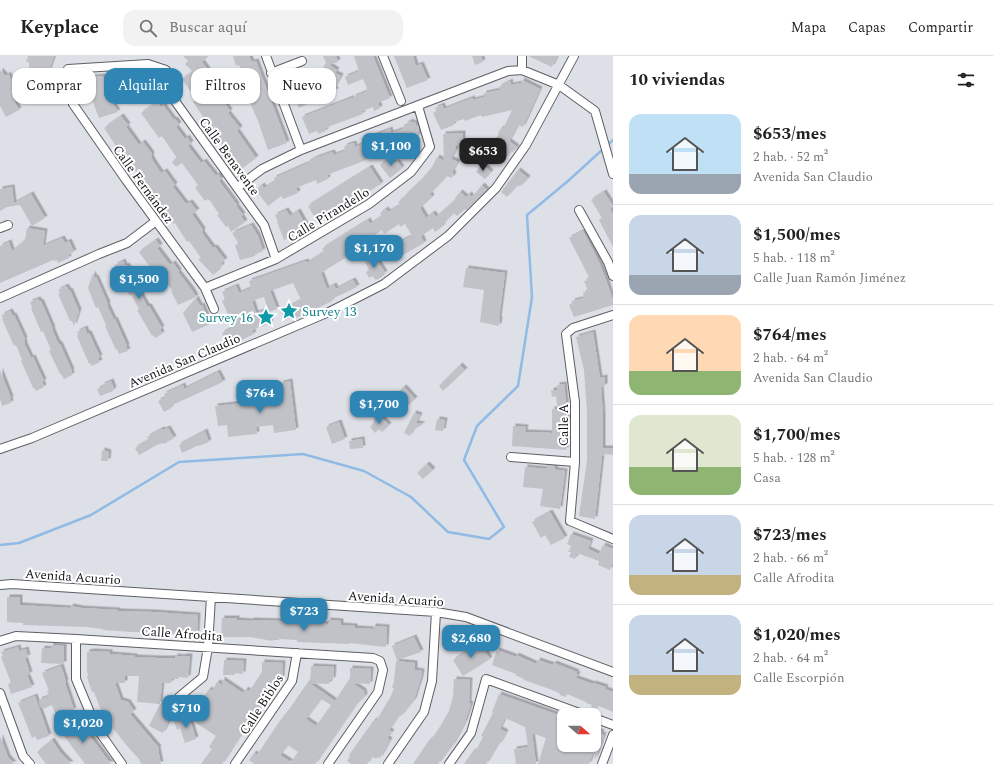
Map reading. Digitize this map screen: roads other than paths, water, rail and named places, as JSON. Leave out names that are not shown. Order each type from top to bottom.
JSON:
[{"type":"street","points":[[266,56],[270,68]]},
{"type":"street","points":[[382,56],[400,102]]},
{"type":"street","points":[[522,56],[522,70]]},
{"type":"street","name":"Avenida San Claudio","points":[[0,449],[32,438],[322,315],[384,284],[448,236],[496,188],[526,145],[574,56]]},
{"type":"street","points":[[284,68],[302,61]]},
{"type":"street","name":"Calle Benavente","points":[[84,68],[148,64],[166,70],[176,101],[264,225],[276,259]]},
{"type":"street","points":[[238,187],[262,169],[301,150],[508,71],[522,70],[559,86],[595,110],[613,174]]},
{"type":"street","name":"Calle Fernández","points":[[73,104],[205,288],[214,309]]},
{"type":"street","points":[[283,104],[301,150]]},
{"type":"street","name":"Calle Pirandello","points":[[205,288],[276,259],[370,204],[411,172],[430,146],[418,106]]},
{"type":"street","points":[[579,210],[608,262],[613,276]]},
{"type":"street","points":[[0,298],[127,243],[156,221]]},
{"type":"street","points":[[0,228],[8,225]]},
{"type":"street","name":"Calle A","points":[[613,314],[573,328],[566,334],[575,402],[575,462],[570,521],[613,539]]},
{"type":"street","points":[[511,457],[575,462]]},
{"type":"street","name":"Avenida Acuario","points":[[0,585],[12,584],[436,612],[466,617],[613,672]]},
{"type":"street","points":[[179,697],[203,677],[208,647],[211,597]]},
{"type":"street","points":[[388,764],[424,712],[432,681],[436,612]]},
{"type":"street","name":"Calle Afrodita","points":[[0,641],[16,636],[76,639],[364,657],[373,658],[380,661],[383,670],[378,692],[328,764]]},
{"type":"street","points":[[76,639],[76,679],[96,727],[122,764]]},
{"type":"street","name":"Calle Biblos","points":[[235,764],[292,681],[297,653]]},
{"type":"street","points":[[449,764],[471,733],[486,679],[566,708]]},
{"type":"street","points":[[0,692],[23,756],[30,764]]},
{"type":"street","points":[[601,721],[613,725]]},
{"type":"street","points":[[602,764],[613,735]]},
{"type":"waterway","points":[[0,545],[19,543],[91,515],[179,462],[303,454],[364,471],[411,497],[448,532],[489,539],[504,527],[464,460],[477,426],[518,386],[532,297],[527,215],[568,181],[613,140]]},
{"type":"place","name":"Survey 13","points":[[289,311]]},
{"type":"place","name":"Survey 16","points":[[266,317]]}]
